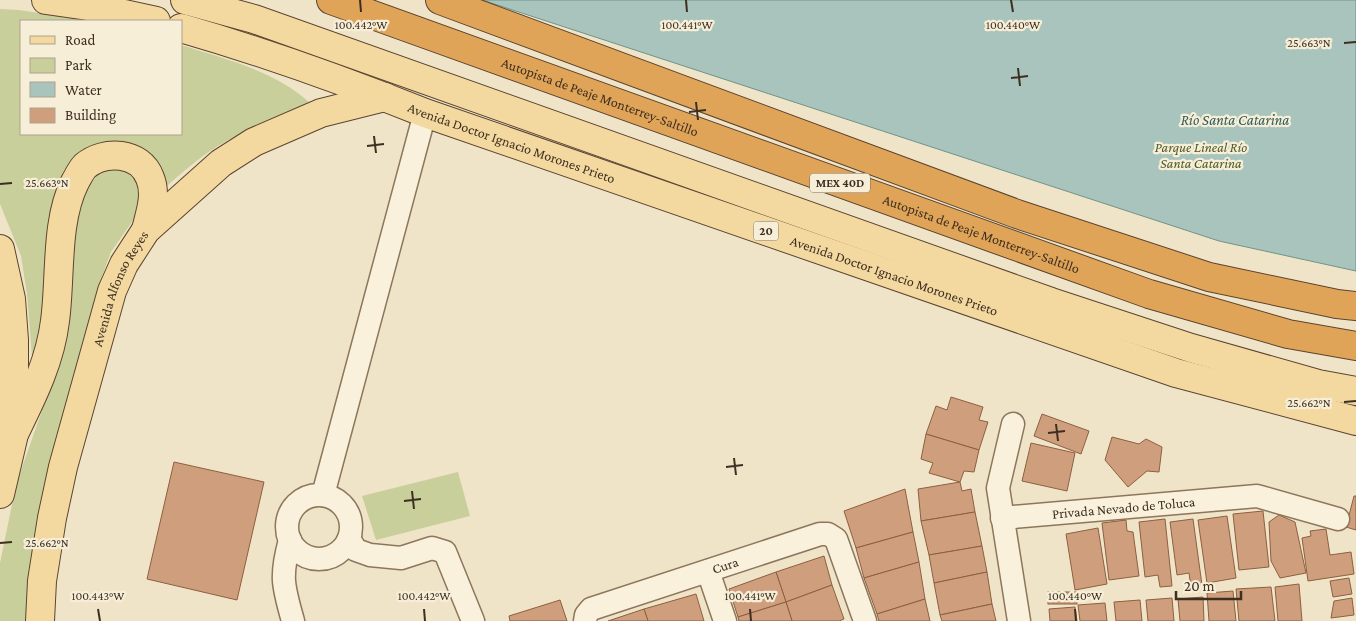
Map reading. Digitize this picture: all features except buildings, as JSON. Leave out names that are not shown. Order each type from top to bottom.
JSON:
[{"type":"highway","name":"Autopista de Peaje Monterrey-Saltillo","points":[[331,0],[1149,294],[1288,334],[1356,346]]},
{"type":"highway","name":"MEX 40D","points":[[440,0],[1018,214],[1209,277],[1337,304],[1356,306]]},
{"type":"main road","points":[[46,0],[88,6],[151,20]]},
{"type":"main road","name":"Avenida Doctor Ignacio Morones Prieto","points":[[185,0],[263,22],[1061,305],[1191,348],[1318,384],[1356,391]]},
{"type":"main road","name":"Avenida Doctor Ignacio Morones Prieto","points":[[182,28],[230,42],[425,113],[1176,373],[1356,421]]},
{"type":"main road","name":"Avenida Alfonso Reyes","points":[[40,621],[42,581],[50,527],[63,467],[112,291],[124,264],[146,230],[220,163],[254,142],[321,113],[384,97]]},
{"type":"main road","points":[[0,494],[14,434],[38,385],[48,357],[56,319],[62,232],[69,197],[83,168],[96,159],[118,155],[137,163],[145,169],[150,178],[154,198],[146,230]]},
{"type":"main road","points":[[0,249],[10,299],[14,340],[14,434]]},
{"type":"street","points":[[323,495],[425,113]]},
{"type":"street","points":[[1013,424],[998,488],[1019,621]]},
{"type":"street","points":[[323,495],[332,498],[347,511],[351,529],[349,539],[343,548],[335,554],[320,558],[304,555],[296,549],[287,531],[290,512],[296,504],[313,496],[323,495]]},
{"type":"street","name":"Privada Nevado de Toluca","points":[[1002,518],[1257,496],[1338,518]]},
{"type":"street","name":"Cura","points":[[588,615],[708,571],[820,534],[828,534],[836,539],[865,621]]},
{"type":"street","points":[[349,539],[356,550],[370,555],[401,558],[432,548],[445,552],[473,621]]},
{"type":"street","points":[[290,540],[283,579],[293,621]]},
{"type":"street","points":[[708,571],[725,621]]},
{"type":"green space","points":[[0,9],[85,20],[20,20],[20,135],[182,135],[182,45],[266,74],[282,82],[310,103],[252,128],[211,150],[168,185],[163,185],[92,153],[36,359],[32,357],[27,294],[21,256],[0,204]]},
{"type":"green space","points":[[117,165],[138,175],[141,209],[111,252],[92,311],[31,565],[25,621],[0,621],[0,563],[16,485],[48,393],[67,236],[88,177]]},
{"type":"green space","points":[[458,472],[470,516],[376,540],[362,496]]},
{"type":"water","name":"Río Santa Catarina","points":[[482,0],[1356,0],[1356,271],[1219,241]]},
{"type":"park label","name":"Parque Lineal Río Santa Catarina","points":[[1201,156]]}]
